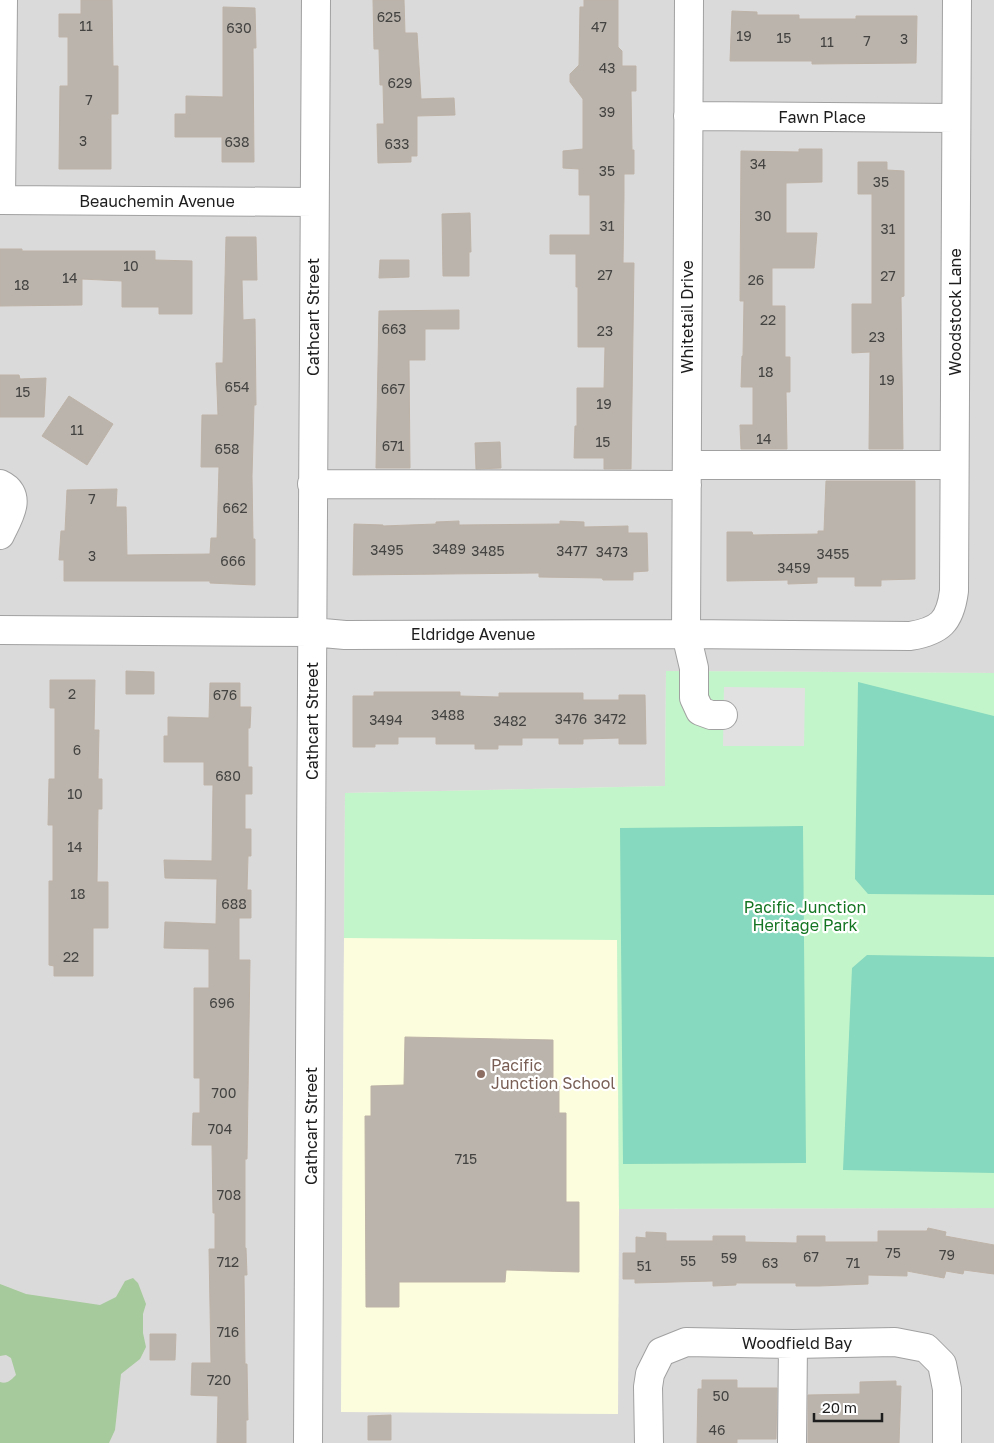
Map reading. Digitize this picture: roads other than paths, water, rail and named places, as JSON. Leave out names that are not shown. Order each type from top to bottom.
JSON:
[{"type":"street","points":[[1,200],[3,0]]},
{"type":"street","name":"Cathcart Street","points":[[308,1443],[311,1102],[313,202],[316,0]]},
{"type":"street","name":"Whitetail Drive","points":[[688,0],[686,634],[694,668],[694,698],[700,711],[711,715],[724,715]]},
{"type":"street","name":"Woodstock Lane","points":[[943,622],[952,610],[954,591],[957,0]]},
{"type":"street","name":"Fawn Place","points":[[688,116],[955,118]]},
{"type":"street","name":"Beauchemin Avenue","points":[[1,200],[313,202]]},
{"type":"street","points":[[312,484],[687,475],[954,466]]},
{"type":"street","points":[[0,484],[9,490],[13,499],[13,507],[0,535]]},
{"type":"street","name":"Eldridge Avenue","points":[[0,630],[312,632],[345,635],[686,634],[910,636],[928,633],[943,622]]},
{"type":"street","name":"Woodfield Bay","points":[[648,1443],[648,1387],[650,1374],[661,1352],[686,1342],[793,1344],[895,1342],[926,1348],[942,1364],[947,1389],[947,1443]]},
{"type":"street","points":[[792,1443],[793,1344]]},
{"type":"place","name":"Pacific Junction School","points":[[481,1074]]},
{"type":"park label","name":"Pacific Junction Heritage Park","points":[[805,916]]}]
